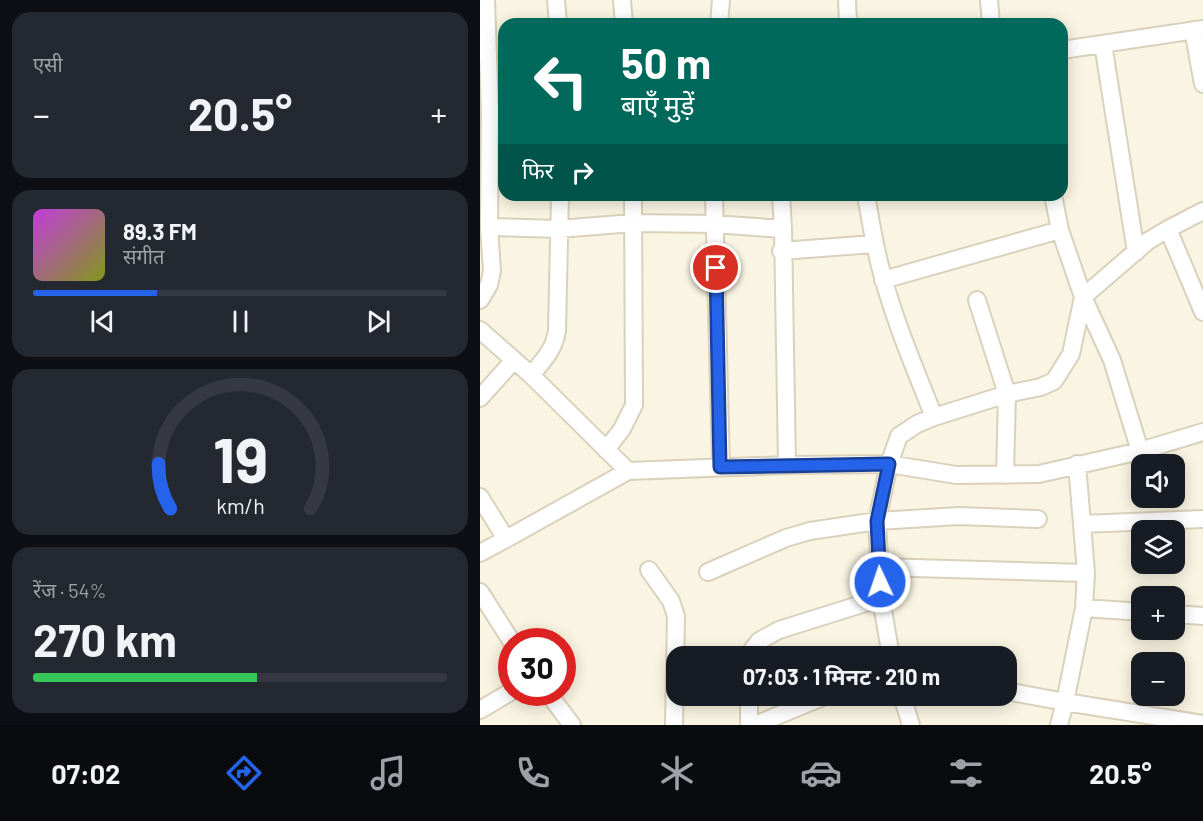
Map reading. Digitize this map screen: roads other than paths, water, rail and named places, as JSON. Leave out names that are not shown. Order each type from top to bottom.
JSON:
[{"type":"street","points":[[480,300],[491,280],[489,227],[497,112],[486,0]]},
{"type":"street","points":[[556,0],[558,18]]},
{"type":"street","points":[[622,0],[624,18]]},
{"type":"street","points":[[720,18],[721,0]]},
{"type":"street","points":[[847,0],[848,18]]},
{"type":"street","points":[[989,0],[990,18]]},
{"type":"street","points":[[1068,49],[1198,29],[1203,84]]},
{"type":"street","points":[[1103,44],[1136,252]]},
{"type":"street","points":[[531,375],[550,352],[557,331],[560,201]]},
{"type":"street","points":[[606,450],[622,429],[634,405],[633,201]]},
{"type":"street","points":[[714,201],[720,467]]},
{"type":"street","points":[[781,201],[787,465]]},
{"type":"street","points":[[867,201],[883,280],[934,417]]},
{"type":"street","points":[[1054,201],[1060,230],[1083,297],[1112,360],[1140,451]]},
{"type":"street","points":[[889,646],[881,598],[877,521],[889,464],[899,436],[917,424],[934,417],[1007,394],[1041,387],[1054,381],[1071,354],[1083,297],[1136,252],[1168,229],[1203,211]]},
{"type":"street","points":[[489,227],[559,229],[633,223],[714,224],[783,229]]},
{"type":"street","points":[[1168,229],[1203,312]]},
{"type":"street","points":[[883,280],[1060,230]]},
{"type":"street","points":[[782,251],[874,244]]},
{"type":"street","points":[[977,300],[1007,394],[1005,475]]},
{"type":"street","points":[[480,330],[531,375],[628,471]]},
{"type":"street","points":[[480,398],[514,360]]},
{"type":"street","points":[[480,554],[628,471],[889,464],[956,475],[1039,474],[1140,451],[1203,432]]},
{"type":"street","points":[[1059,725],[1084,608],[1086,573],[1077,464]]},
{"type":"street","points":[[480,497],[506,539]]},
{"type":"street","points":[[708,572],[786,538],[810,531],[877,521],[959,516],[1038,519]]},
{"type":"street","points":[[1082,524],[1203,519]]},
{"type":"street","points":[[879,567],[1086,573]]},
{"type":"street","points":[[649,570],[671,601],[675,616],[674,725]]},
{"type":"street","points":[[480,592],[503,628]]},
{"type":"street","points":[[755,646],[759,641],[779,630],[881,598]]},
{"type":"street","points":[[1084,608],[1131,611]]},
{"type":"street","points":[[1185,615],[1203,616]]},
{"type":"street","points":[[1017,693],[1203,724]]},
{"type":"street","points":[[480,711],[498,700]]},
{"type":"street","points":[[558,706],[572,725]]},
{"type":"street","points":[[748,706],[749,725]]},
{"type":"street","points":[[755,725],[801,706]]},
{"type":"street","points":[[905,706],[911,725]]}]
